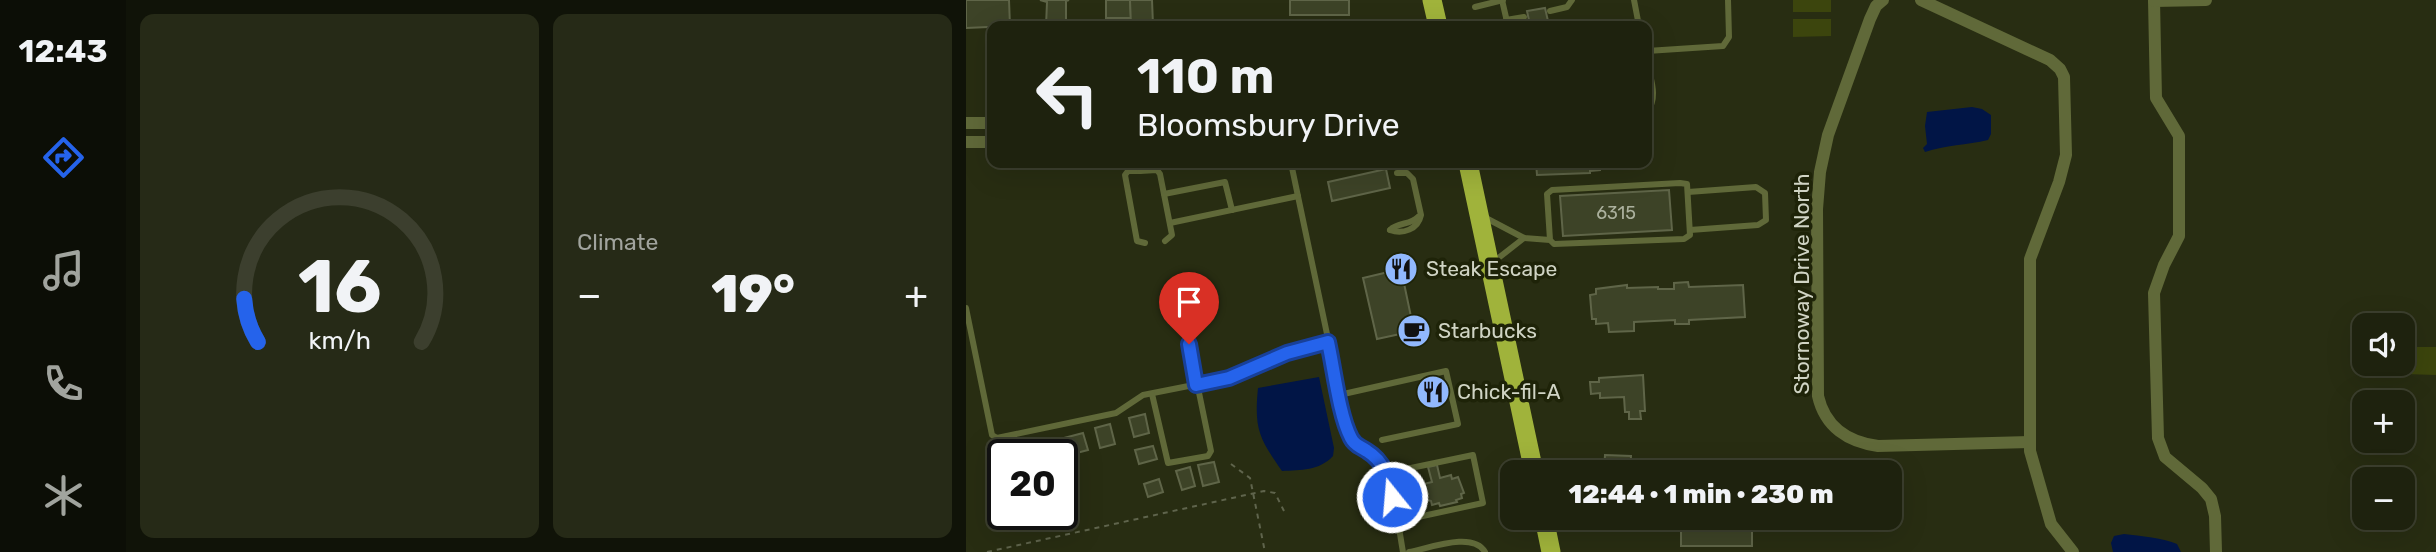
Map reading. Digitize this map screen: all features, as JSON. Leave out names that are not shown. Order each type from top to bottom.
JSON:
[{"type":"highway","points":[[1432,0],[1437,21]]},
{"type":"highway","points":[[1469,168],[1531,460]]},
{"type":"highway","points":[[1546,530],[1551,552]]},
{"type":"street","name":"Stornoway Drive North","points":[[1883,0],[1876,6],[1870,19],[1828,135],[1818,191],[1818,396],[1821,408],[1834,427],[1854,441],[1878,446],[2030,442]]},
{"type":"street","points":[[1921,0],[2050,60],[2064,77],[2066,155],[2059,182],[2030,259],[2030,442],[2034,471],[2051,524],[2073,552]]},
{"type":"street","points":[[2206,0],[2154,1],[2156,98],[2179,136],[2179,236],[2154,293],[2158,438],[2165,457],[2211,499],[2215,516],[2216,552]]},
{"type":"street","points":[[966,123],[987,123]]},
{"type":"street","points":[[966,142],[987,142]]},
{"type":"lane","points":[[1475,6],[1499,0],[1506,21]]},
{"type":"lane","points":[[1550,11],[1567,7],[1572,0]]},
{"type":"lane","points":[[1634,0],[1638,21]]},
{"type":"lane","points":[[1652,51],[1723,46],[1729,37],[1728,0]]},
{"type":"lane","points":[[1513,21],[1524,17]]},
{"type":"lane","points":[[1652,85],[1652,104]]},
{"type":"lane","points":[[1137,168],[1125,175],[1138,241],[1145,243]]},
{"type":"lane","points":[[1144,168],[1160,172],[1172,238],[1165,241]]},
{"type":"lane","points":[[1292,168],[1347,429],[1353,442],[1376,457],[1387,473],[1403,552]]},
{"type":"lane","points":[[1390,230],[1399,232],[1412,228],[1420,220],[1413,179],[1407,173],[1397,173]]},
{"type":"lane","points":[[1164,194],[1225,182],[1233,210]]},
{"type":"lane","points":[[1479,215],[1524,238],[1550,240],[1554,244],[1684,239],[1690,235],[1687,184],[1552,190],[1547,194],[1550,240]]},
{"type":"lane","points":[[1688,191],[1756,187],[1765,193],[1766,220],[1758,225],[1690,230]]},
{"type":"lane","points":[[1170,223],[1298,196]]},
{"type":"lane","points":[[1490,264],[1524,238]]},
{"type":"lane","points":[[966,308],[992,435],[997,438],[1116,413],[1138,398],[1229,378],[1287,353],[1328,342]]},
{"type":"lane","points":[[1152,394],[1166,461],[1170,464],[1208,456],[1210,453],[1189,344]]},
{"type":"lane","points":[[1339,395],[1446,371],[1458,424],[1382,440]]},
{"type":"lane","points":[[1387,473],[1473,455],[1483,503],[1418,517]]},
{"type":"lane","points":[[1409,552],[1466,540],[1480,545],[1485,552]]},
{"type":"path","points":[[1231,464],[1250,478],[1265,552]]},
{"type":"path","points":[[986,552],[1264,491],[1275,493],[1284,511]]},
{"type":"green space","points":[[1793,0],[1831,0],[1831,12],[1793,12]]},
{"type":"green space","points":[[1793,19],[1831,19],[1831,36],[1793,37]]},
{"type":"green space","points":[[2415,347],[2436,347],[2436,375],[2415,374]]},
{"type":"water","points":[[1972,107],[1991,115],[1991,134],[1988,140],[1925,152],[1923,148],[1927,144],[1927,112]]},
{"type":"water","points":[[1319,377],[1334,448],[1333,456],[1316,467],[1282,471],[1260,433],[1257,414],[1258,388]]},
{"type":"water","points":[[2124,534],[2172,542],[2177,544],[2181,552],[2113,552],[2111,543],[2114,536]]},
{"type":"building","points":[[966,0],[1009,0],[1010,21],[987,21],[987,27],[966,28]]},
{"type":"building","points":[[1040,0],[1069,0],[1066,1],[1066,21],[1046,21],[1047,2]]},
{"type":"building","points":[[1106,0],[1130,0],[1131,18],[1106,18]]},
{"type":"building","points":[[1130,0],[1152,0],[1153,21],[1131,21]]},
{"type":"building","points":[[1290,0],[1349,0],[1349,15],[1290,15]]},
{"type":"building","points":[[1545,8],[1548,21],[1529,21],[1527,11]]},
{"type":"building","points":[[1536,168],[1600,168],[1590,173],[1537,175]]},
{"type":"building","points":[[1386,169],[1390,188],[1332,201],[1328,182]]},
{"type":"building","points":[[1669,190],[1672,230],[1563,236],[1560,196]]},
{"type":"building","points":[[1401,269],[1414,331],[1377,339],[1363,278]]},
{"type":"building","points":[[1688,282],[1689,287],[1743,285],[1745,317],[1689,320],[1689,324],[1675,324],[1675,320],[1634,322],[1634,331],[1609,332],[1608,323],[1596,324],[1596,319],[1592,319],[1590,295],[1596,294],[1596,289],[1627,285],[1627,288],[1674,289],[1674,283]]},
{"type":"building","points":[[1643,375],[1645,411],[1640,411],[1641,419],[1629,419],[1629,412],[1625,412],[1624,397],[1600,398],[1600,393],[1591,394],[1590,382],[1599,382],[1599,378]]},
{"type":"building","points":[[1145,414],[1149,433],[1134,437],[1129,418]]},
{"type":"building","points":[[1110,424],[1115,444],[1100,448],[1095,428]]},
{"type":"building","points":[[1083,433],[1088,450],[1078,453],[1078,439],[1064,438]]},
{"type":"building","points":[[1153,446],[1157,459],[1139,464],[1135,450]]},
{"type":"building","points":[[1605,455],[1631,456],[1631,460],[1605,460]]},
{"type":"building","points":[[1214,462],[1219,482],[1203,486],[1198,465]]},
{"type":"building","points":[[1437,465],[1440,478],[1451,475],[1452,479],[1458,477],[1464,493],[1457,502],[1440,506],[1439,503],[1432,505],[1428,500],[1423,506],[1418,502],[1421,498],[1419,490],[1424,484],[1432,482],[1428,467]]},
{"type":"building","points":[[1190,467],[1195,486],[1182,490],[1176,471]]},
{"type":"building","points":[[1159,479],[1163,492],[1148,497],[1144,484]]},
{"type":"building","points":[[1681,530],[1752,530],[1752,546],[1681,546]]},
{"type":"place","name":"Steak Escape","points":[[1401,269]]},
{"type":"place","name":"Starbucks","points":[[1414,331]]},
{"type":"place","name":"Chick-fil-A","points":[[1433,392]]},
{"type":"route","points":[[1189,344],[1196,385],[1229,378],[1287,353],[1328,342],[1347,429],[1357,446],[1376,457],[1382,464],[1387,473],[1392,497]]}]
